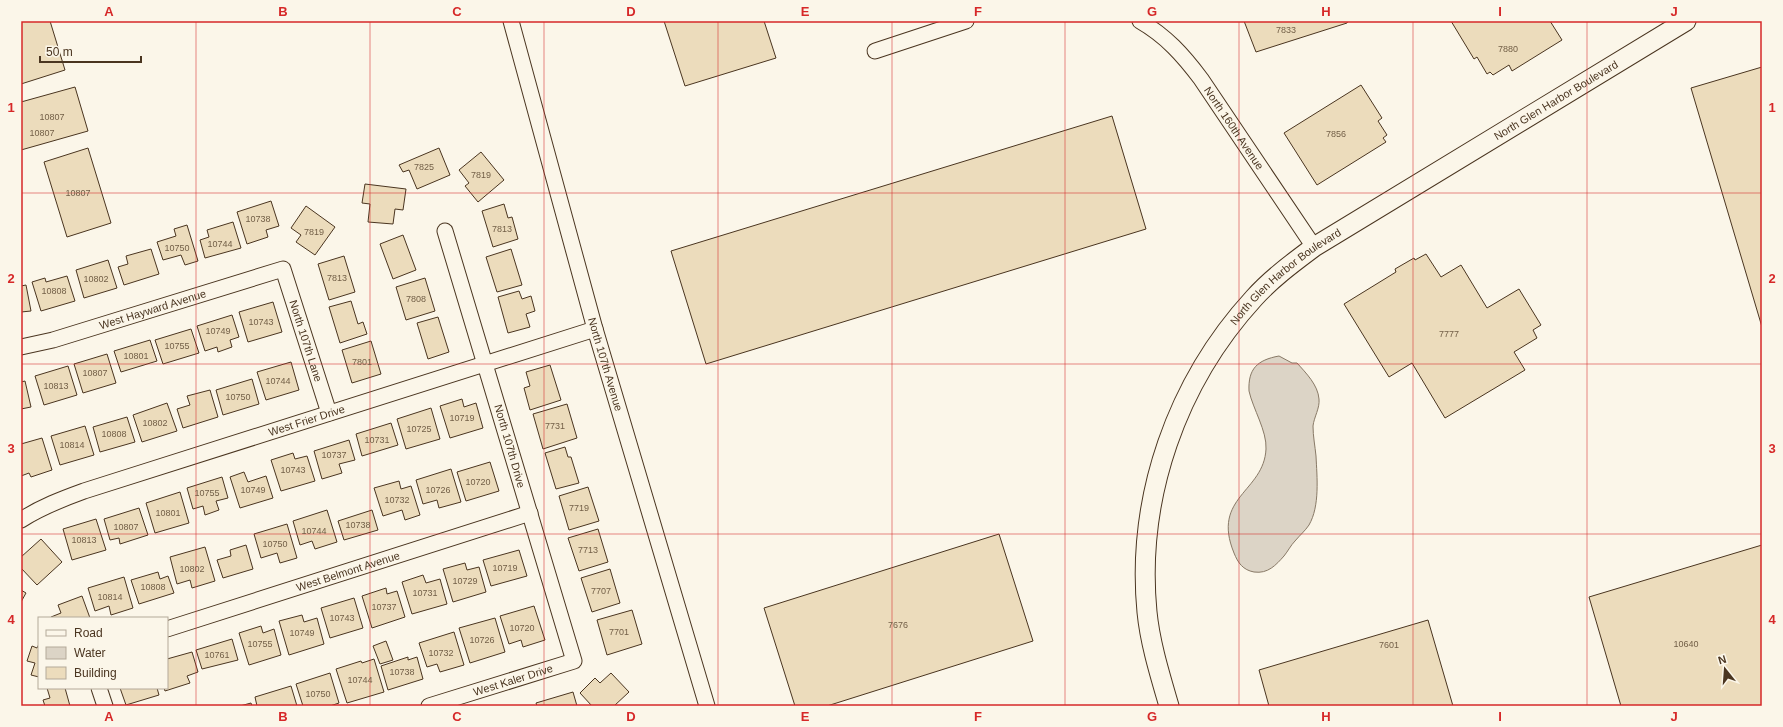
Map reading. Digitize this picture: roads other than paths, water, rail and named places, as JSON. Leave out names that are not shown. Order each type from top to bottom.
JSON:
[{"type":"main road","name":"North Glen Harbor Boulevard","points":[[1169,706],[1154,648],[1148,613],[1145,577],[1146,539],[1161,462],[1177,419],[1203,365],[1233,323],[1255,297],[1276,277],[1314,247],[1686,21]]},
{"type":"street","name":"North 107th Avenue","points":[[510,21],[595,329],[707,706]]},
{"type":"street","points":[[875,51],[966,21]]},
{"type":"street","name":"North 160th Avenue","points":[[1140,21],[1153,29],[1182,54],[1201,79],[1314,247]]},
{"type":"street","name":"North 107th Drive","points":[[445,231],[486,363],[574,660]]},
{"type":"street","name":"West Hayward Avenue","points":[[21,347],[53,340],[283,269]]},
{"type":"street","name":"North 107th Lane","points":[[283,269],[329,413]]},
{"type":"street","name":"West Frier Drive","points":[[21,520],[56,501],[84,491],[595,329]]},
{"type":"street","name":"West Belmont Avenue","points":[[168,629],[530,513]]},
{"type":"street","name":"West Kaler Drive","points":[[429,706],[574,660]]},
{"type":"street","points":[[99,689],[105,706]]},
{"type":"water","points":[[1279,356],[1292,363],[1297,363],[1311,380],[1318,394],[1319,406],[1313,426],[1317,473],[1315,509],[1309,525],[1275,566],[1263,572],[1254,572],[1244,568],[1239,563],[1234,553],[1229,534],[1229,519],[1233,507],[1257,476],[1263,464],[1266,449],[1266,442],[1262,427],[1249,391],[1250,377],[1252,371],[1260,363]]}]
